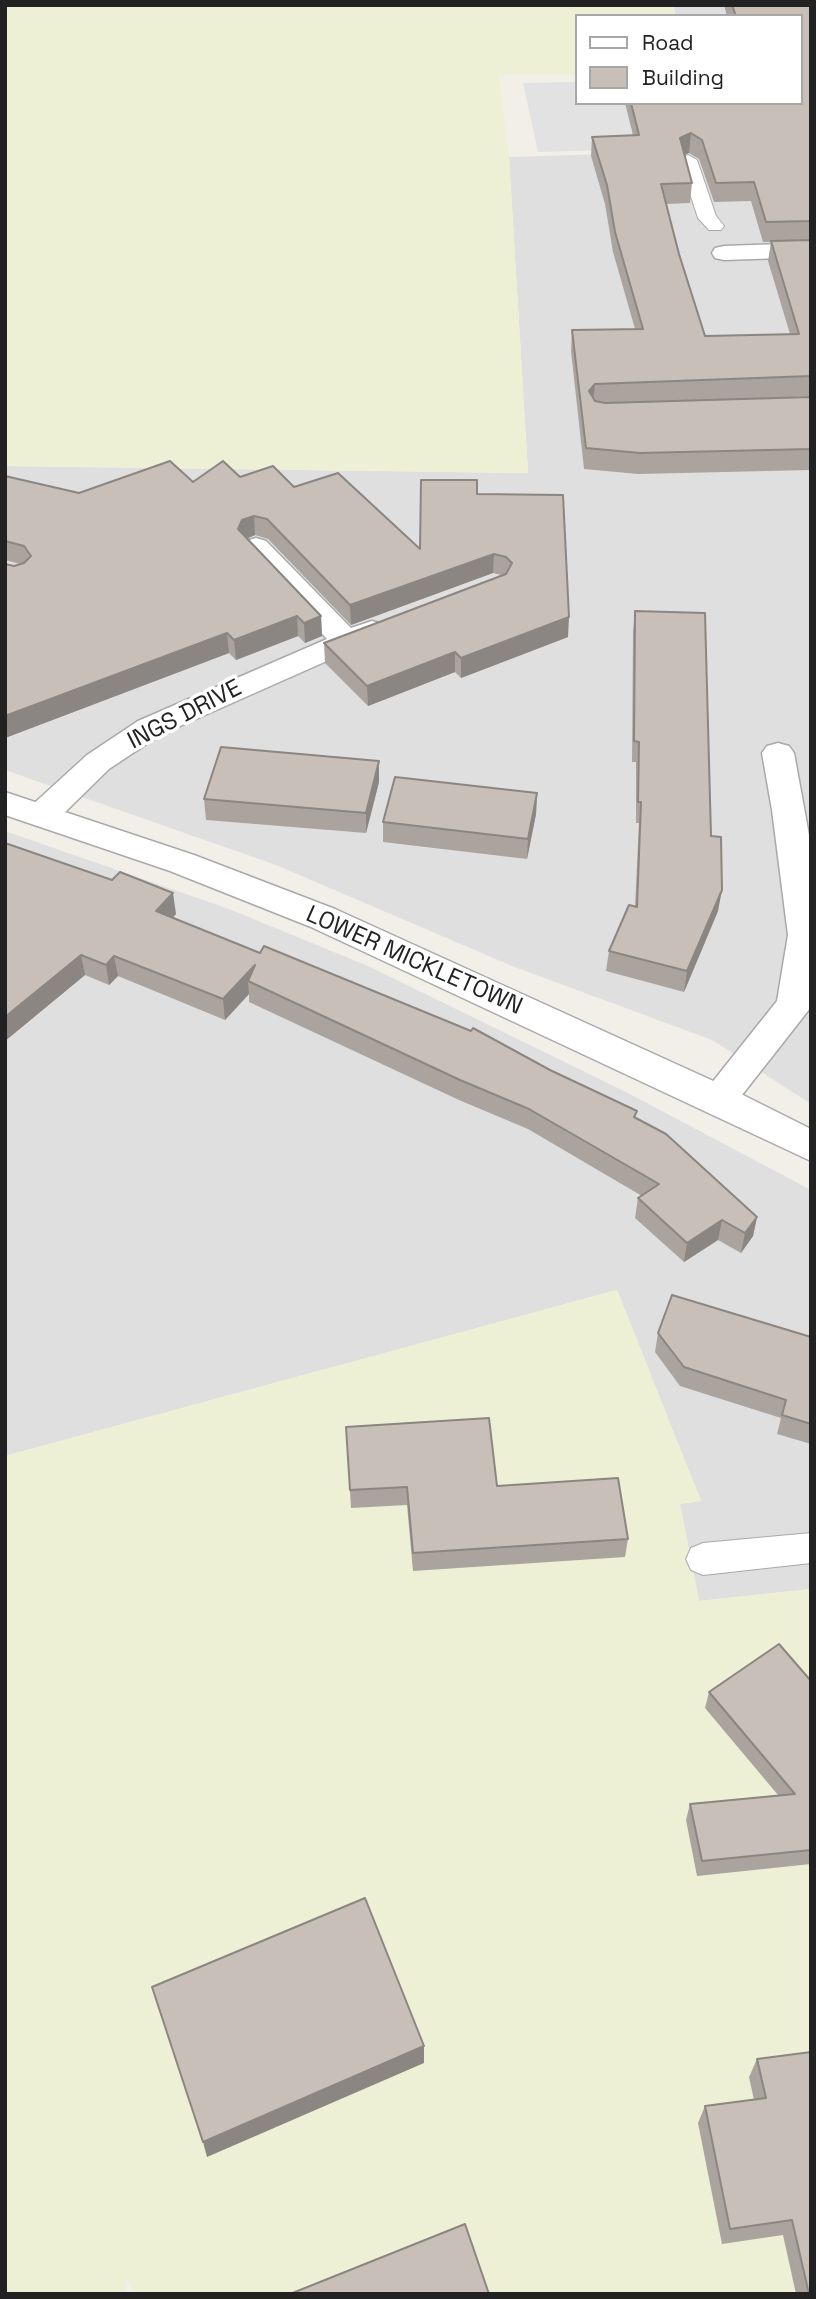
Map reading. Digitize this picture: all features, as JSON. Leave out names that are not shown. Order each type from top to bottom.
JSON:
[{"type":"street","points":[[715,226],[728,263],[811,250]]},
{"type":"street","points":[[256,547],[345,640]]},
{"type":"street","name":"INGS DRIVE","points":[[42,816],[98,762],[149,728],[345,640],[395,622]]},
{"type":"street","points":[[718,1099],[794,1004],[806,935],[800,810],[778,753]]},
{"type":"street","name":"LOWER MICKLETOWN","points":[[5,803],[181,863],[323,918],[718,1099],[811,1146]]},
{"type":"lane","points":[[688,160],[707,218],[715,226]]},
{"type":"lane","points":[[703,1559],[811,1548]]},
{"type":"shaded area","points":[[673,5],[811,5],[802,14],[675,14]]},
{"type":"shaded area","points":[[574,82],[574,105],[626,105],[630,121],[811,145],[538,152],[523,83]]},
{"type":"shaded area","points":[[748,150],[811,262],[811,1104],[712,1040],[512,966],[276,865],[5,770],[5,466],[528,473],[509,157]]},
{"type":"shaded area","points":[[5,831],[229,909],[368,966],[626,1092],[811,1190],[811,1589],[699,1601],[680,1504],[701,1501],[617,1290],[5,1456]]},
{"type":"green space","points":[[5,5],[673,5],[675,14],[574,14],[574,75],[499,75],[509,157],[528,473],[5,466]]},
{"type":"green space","points":[[617,1290],[701,1501],[680,1504],[699,1601],[811,1589],[811,2294],[134,2294],[127,2277],[125,2294],[5,2294],[5,1456]]},
{"type":"building","points":[[732,5],[811,5],[811,221],[766,222],[754,182],[716,183],[702,140],[691,133],[680,138],[692,183],[661,184],[679,254],[705,336],[799,334],[771,241],[811,240],[811,376],[595,384],[589,391],[595,401],[605,403],[811,397],[811,449],[640,453],[586,448],[572,330],[643,329],[615,232],[607,185],[592,137],[639,135],[632,105],[802,105],[802,14],[735,14]]},
{"type":"building","points":[[170,461],[193,482],[223,461],[240,477],[273,466],[294,487],[338,473],[420,549],[421,480],[477,480],[477,494],[563,495],[569,617],[461,658],[455,652],[367,686],[324,643],[506,574],[512,563],[506,557],[494,554],[350,605],[267,519],[254,516],[242,520],[238,529],[321,616],[304,623],[297,616],[234,640],[227,633],[5,716],[5,564],[14,566],[24,563],[31,556],[24,546],[5,541],[5,476],[79,493]]},
{"type":"building","points":[[635,611],[705,613],[711,836],[721,837],[722,890],[687,971],[609,951],[629,905],[637,907],[641,802],[638,802],[639,742],[634,741]]},
{"type":"building","points":[[221,747],[379,761],[366,813],[204,799]]},
{"type":"building","points":[[395,777],[537,793],[528,839],[383,822]]},
{"type":"building","points":[[5,843],[112,880],[120,872],[173,893],[156,911],[260,953],[264,946],[471,1031],[473,1028],[550,1070],[637,1111],[634,1117],[666,1134],[757,1217],[745,1233],[722,1220],[687,1243],[638,1198],[659,1184],[529,1109],[460,1080],[248,981],[255,965],[223,999],[114,956],[106,965],[81,955],[5,1017]]},
{"type":"building","points":[[672,1295],[811,1337],[811,1424],[782,1415],[786,1400],[684,1367],[658,1333]]},
{"type":"building","points":[[489,1418],[497,1486],[618,1478],[628,1539],[413,1553],[407,1487],[350,1490],[346,1427]]},
{"type":"building","points":[[779,1644],[811,1681],[811,1850],[702,1861],[690,1804],[795,1794],[709,1692]]},
{"type":"building","points":[[365,1898],[424,2046],[203,2142],[152,1987]]},
{"type":"building","points":[[811,2052],[809,2294],[792,2220],[730,2229],[705,2106],[766,2098],[757,2059]]},
{"type":"building","points":[[465,2224],[489,2294],[290,2294]]}]
